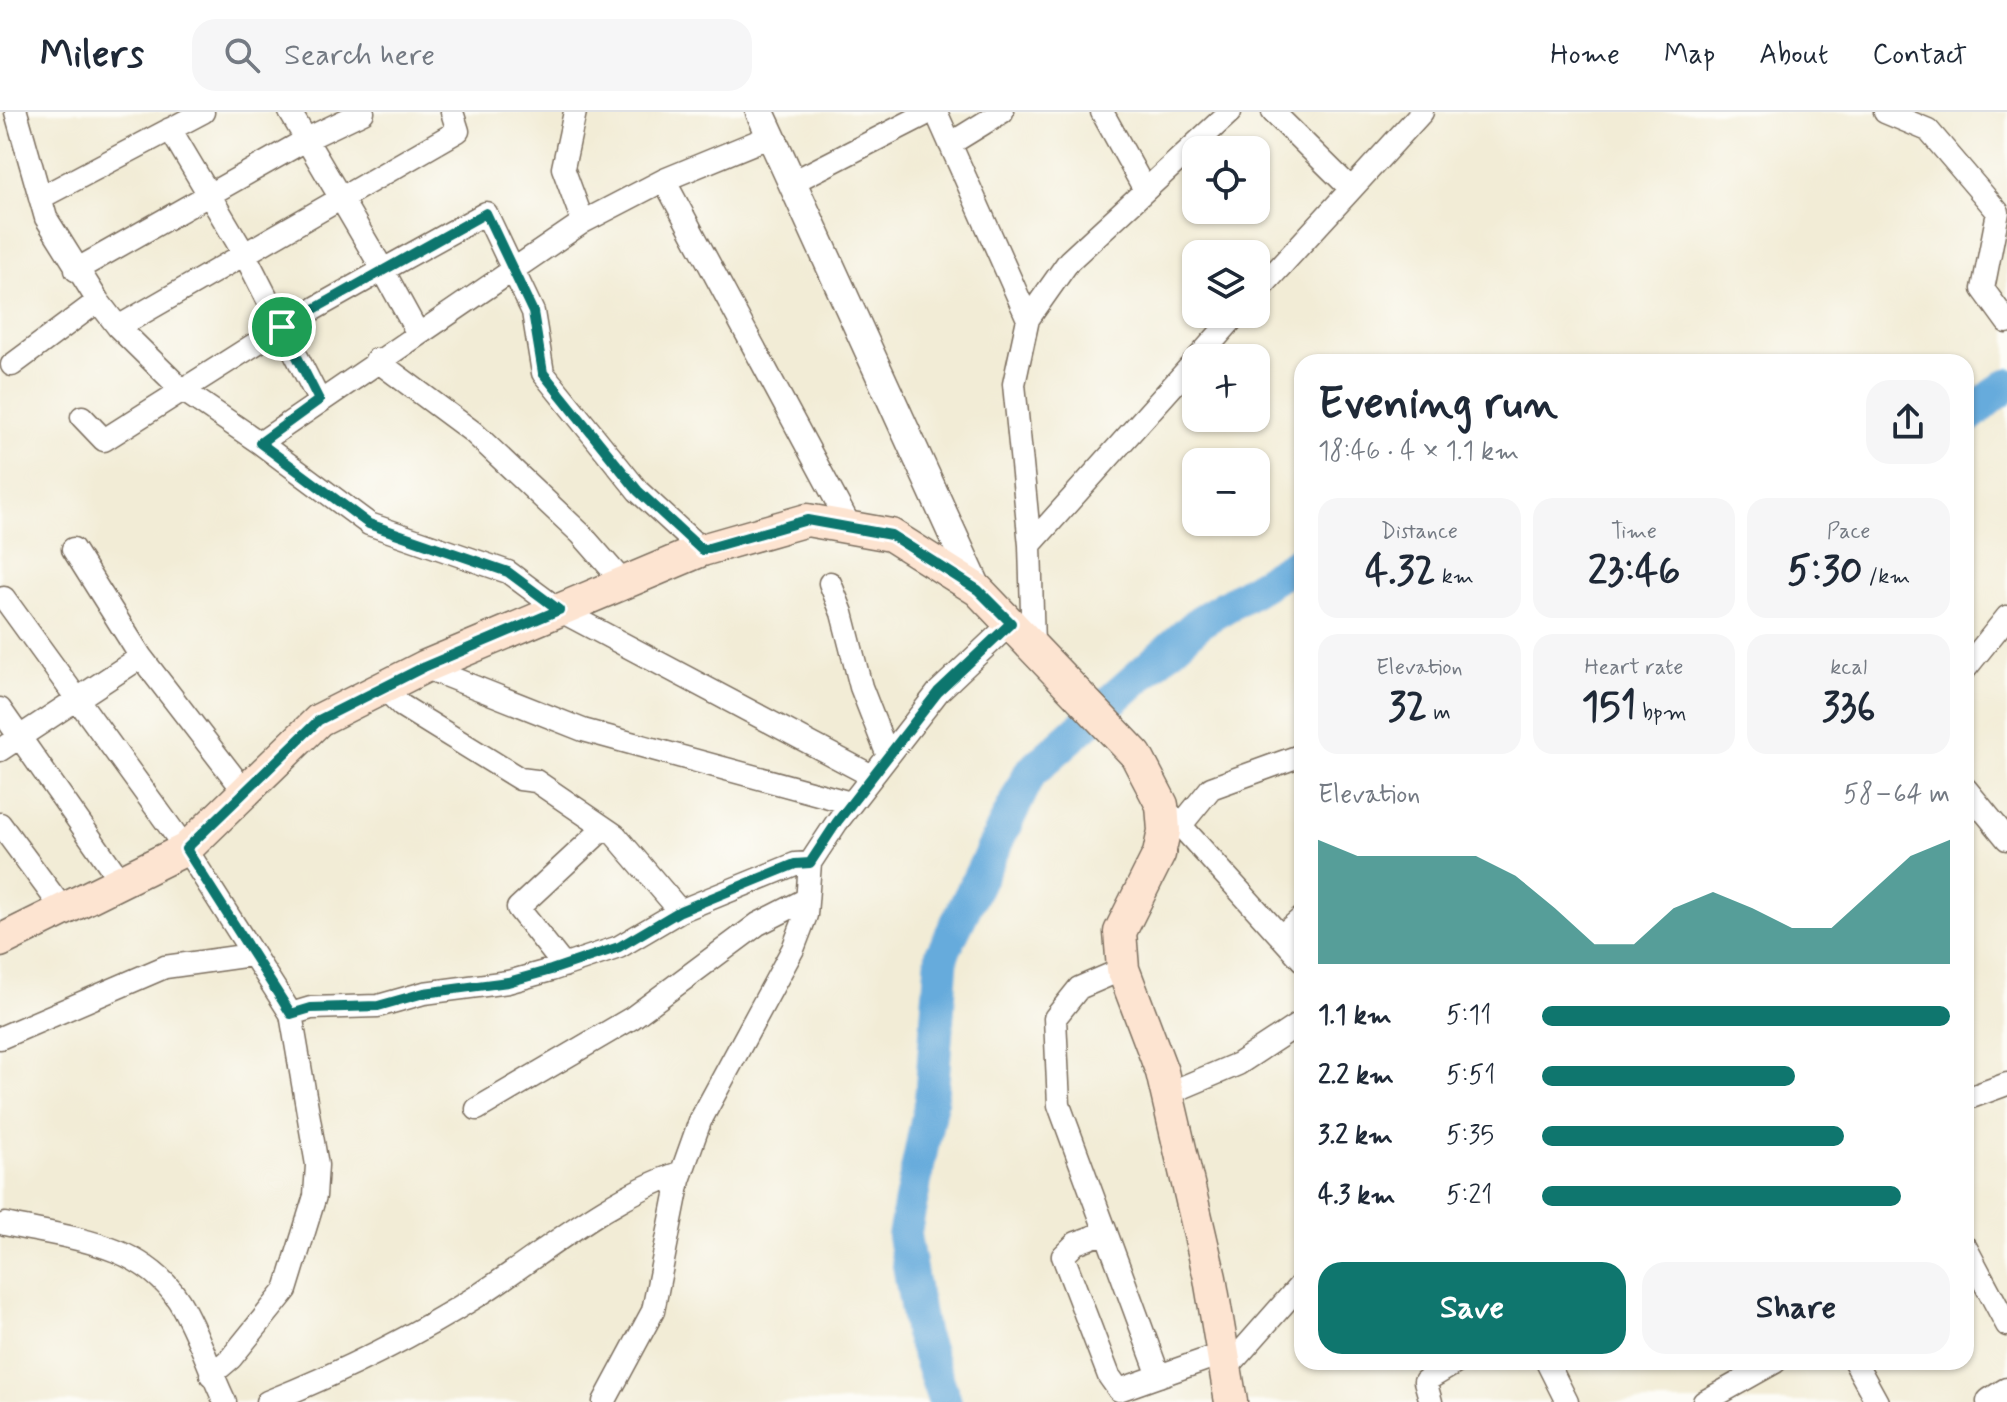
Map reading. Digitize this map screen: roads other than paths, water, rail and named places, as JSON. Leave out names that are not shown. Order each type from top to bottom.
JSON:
[{"type":"main road","points":[[0,941],[65,912],[186,849],[319,720],[424,667],[702,550],[807,520],[891,535],[978,590],[1136,755],[1172,815],[1164,831],[1159,854],[1120,932],[1123,969],[1167,1094],[1226,1361],[1231,1402]]},
{"type":"street","points":[[16,112],[46,218],[76,270],[118,327],[181,389],[369,524],[508,572],[559,610],[872,776]]},
{"type":"street","points":[[40,198],[203,112]]},
{"type":"street","points":[[290,112],[417,332]]},
{"type":"street","points":[[76,270],[307,140],[363,112]]},
{"type":"street","points":[[118,327],[458,131],[452,112]]},
{"type":"street","points":[[575,112],[563,168],[583,222]]},
{"type":"street","points":[[950,144],[1002,112]]},
{"type":"street","points":[[1102,112],[1145,190]]},
{"type":"street","points":[[604,1402],[653,1311],[682,1172],[700,1121],[793,949],[806,915],[810,863],[851,803],[938,692],[1032,645],[1030,545],[1014,384],[1028,319],[1069,261],[1230,112]]},
{"type":"street","points":[[1273,112],[1350,188]]},
{"type":"street","points":[[1270,277],[1422,112]]},
{"type":"street","points":[[1885,112],[1928,130],[1998,212],[1983,289],[2007,322]]},
{"type":"street","points":[[793,182],[926,113],[950,144],[1028,319]]},
{"type":"street","points":[[260,443],[376,360],[583,222],[766,124],[978,590]]},
{"type":"street","points":[[170,129],[245,255],[319,400]]},
{"type":"street","points":[[664,180],[851,528]]},
{"type":"street","points":[[82,417],[104,440],[282,327],[486,213],[533,312],[543,373],[638,491],[702,550]]},
{"type":"street","points":[[12,365],[98,301]]},
{"type":"street","points":[[1210,344],[1225,328]]},
{"type":"street","points":[[376,360],[473,432],[581,534],[624,583]]},
{"type":"street","points":[[1030,545],[1182,376]]},
{"type":"street","points":[[73,549],[141,657],[245,792]]},
{"type":"street","points":[[830,583],[842,613],[861,687],[888,756]]},
{"type":"street","points":[[4,598],[186,849],[251,955],[268,973],[291,1014],[317,1165],[315,1196],[286,1290],[242,1347],[211,1375]]},
{"type":"street","points":[[1974,658],[2007,617]]},
{"type":"street","points":[[0,750],[141,657]]},
{"type":"street","points":[[424,667],[583,730],[851,803]]},
{"type":"street","points":[[385,689],[402,706],[520,779],[536,781],[615,835],[680,911]]},
{"type":"street","points":[[0,709],[122,883]]},
{"type":"street","points":[[1294,758],[1211,788],[1172,815],[1294,950]]},
{"type":"street","points":[[1974,799],[2007,839]]},
{"type":"street","points":[[0,824],[65,912]]},
{"type":"street","points":[[564,966],[518,908],[603,829]]},
{"type":"street","points":[[291,1014],[311,1008],[378,1006],[424,993],[508,982],[564,966],[619,947],[680,911],[795,864],[810,863]]},
{"type":"street","points":[[477,1109],[632,1018],[758,924],[807,899]]},
{"type":"street","points":[[1282,935],[1294,925]]},
{"type":"street","points":[[0,1038],[53,1019],[124,982],[165,967],[251,955]]},
{"type":"street","points":[[1123,969],[1079,988],[1055,1018],[1059,1105],[1159,1376]]},
{"type":"street","points":[[1167,1094],[1238,1064],[1294,1027]]},
{"type":"street","points":[[1974,1096],[2007,1084]]},
{"type":"street","points":[[267,1402],[393,1347],[643,1185],[682,1172]]},
{"type":"street","points":[[5,1224],[75,1237],[150,1266],[179,1302],[225,1402]]},
{"type":"street","points":[[1106,1232],[1076,1243],[1063,1256],[1109,1376],[1119,1390],[1159,1376],[1226,1361],[1294,1291]]},
{"type":"street","points":[[1974,1264],[2007,1325]]},
{"type":"street","points":[[1431,1402],[1425,1381],[1444,1370]]},
{"type":"street","points":[[1551,1370],[1567,1402]]},
{"type":"street","points":[[1704,1402],[1747,1370]]},
{"type":"street","points":[[1859,1370],[1877,1402]]},
{"type":"street","points":[[1991,1402],[2007,1392]]},
{"type":"waterway","points":[[1974,412],[2007,385]]},
{"type":"waterway","points":[[945,1402],[921,1333],[904,1236],[931,1101],[942,954],[1030,773],[1201,621],[1294,566]]}]
